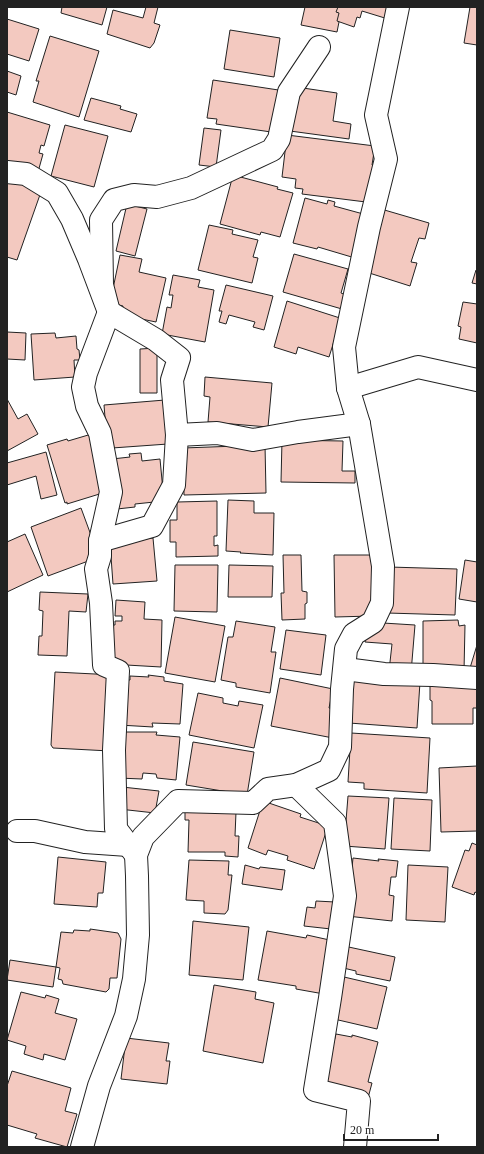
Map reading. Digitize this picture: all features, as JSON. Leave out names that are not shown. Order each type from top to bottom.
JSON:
[{"type":"street","points":[[132,850],[143,836],[178,801],[253,803],[268,789],[296,785],[329,770],[340,747],[342,689],[346,649],[354,634],[373,622],[382,604],[383,566],[359,424],[348,388],[344,346],[369,227],[386,159],[376,115],[398,7]]},
{"type":"street","points":[[82,1147],[98,1086],[126,1016],[134,979],[138,935],[138,876],[132,850],[116,829],[114,750],[118,670],[104,665],[101,603],[96,569],[100,556],[100,541],[111,492],[100,432],[87,406],[83,387],[86,373],[109,312],[102,285],[101,220],[114,200],[134,195],[157,197],[191,188],[272,150],[279,139],[289,92],[319,47]]},
{"type":"street","points":[[7,172],[26,174],[57,193],[72,219],[109,312],[156,340],[179,358],[172,380],[177,435],[174,485],[152,526],[100,541]]},
{"type":"street","points":[[348,388],[418,367],[477,380]]},
{"type":"street","points":[[177,435],[217,433],[253,440],[359,424]]},
{"type":"street","points":[[345,669],[384,674],[477,678]]},
{"type":"street","points":[[296,785],[335,823],[345,896],[315,1090],[359,1101],[355,1147]]},
{"type":"street","points":[[17,831],[35,831],[132,850]]},
{"type":"building","points":[[62,7],[107,7],[102,25],[61,13]]},
{"type":"building","points":[[146,7],[158,7],[154,23],[160,25],[154,43],[150,48],[107,34],[113,10],[143,18]]},
{"type":"building","points":[[305,7],[342,7],[337,32],[301,25]]},
{"type":"building","points":[[338,7],[391,7],[388,19],[362,11],[360,18],[357,17],[354,27],[337,21],[339,13],[336,12]]},
{"type":"building","points":[[470,7],[477,7],[477,45],[464,43]]},
{"type":"building","points":[[7,19],[39,29],[29,61],[7,54]]},
{"type":"building","points":[[230,30],[280,38],[274,77],[224,69]]},
{"type":"building","points":[[50,36],[99,51],[79,117],[33,102],[39,81],[36,81]]},
{"type":"building","points":[[7,71],[21,76],[16,95],[7,92]]},
{"type":"building","points":[[213,80],[285,91],[278,133],[216,124],[217,119],[207,118]]},
{"type":"building","points":[[296,87],[337,93],[333,121],[351,124],[349,139],[290,131]]},
{"type":"building","points":[[91,98],[121,106],[120,109],[137,114],[131,132],[84,120]]},
{"type":"building","points":[[7,112],[50,125],[44,146],[41,145],[39,153],[43,154],[38,172],[7,163]]},
{"type":"building","points":[[65,125],[108,136],[94,187],[51,176]]},
{"type":"building","points":[[204,128],[221,130],[216,167],[199,165]]},
{"type":"building","points":[[287,135],[375,146],[372,165],[379,166],[374,203],[302,194],[303,189],[295,188],[296,179],[282,177]]},
{"type":"building","points":[[233,175],[278,187],[277,189],[293,193],[280,237],[261,232],[260,235],[220,224]]},
{"type":"building","points":[[7,178],[42,189],[17,260],[7,257]]},
{"type":"building","points":[[305,198],[327,204],[328,200],[335,202],[334,206],[367,215],[355,258],[318,247],[317,249],[293,243]]},
{"type":"building","points":[[127,204],[147,209],[135,256],[116,251]]},
{"type":"building","points":[[381,209],[429,223],[425,239],[419,238],[411,262],[417,263],[410,286],[363,271]]},
{"type":"building","points":[[209,225],[233,230],[232,234],[258,240],[253,257],[258,258],[252,283],[198,270]]},
{"type":"building","points":[[294,254],[348,269],[341,293],[346,295],[342,309],[283,292]]},
{"type":"building","points":[[120,255],[142,259],[139,272],[166,278],[156,322],[122,315],[123,306],[110,303]]},
{"type":"building","points":[[476,270],[477,271],[477,284],[472,283]]},
{"type":"building","points":[[173,275],[200,280],[198,287],[214,290],[205,342],[162,334],[167,307],[171,308],[173,295],[169,295]]},
{"type":"building","points":[[226,285],[273,296],[264,330],[253,327],[255,322],[229,315],[226,324],[219,322],[222,311],[219,311]]},
{"type":"building","points":[[287,301],[343,319],[329,357],[298,347],[296,354],[274,347]]},
{"type":"building","points":[[463,302],[477,304],[477,343],[459,339],[461,327],[458,326]]},
{"type":"building","points":[[7,332],[26,333],[25,360],[7,359]]},
{"type":"building","points":[[55,333],[56,338],[76,336],[80,360],[74,360],[75,377],[34,380],[31,334]]},
{"type":"building","points":[[157,348],[157,393],[140,393],[140,349]]},
{"type":"building","points":[[205,377],[272,383],[268,427],[208,422],[210,397],[204,396]]},
{"type":"building","points":[[7,399],[18,419],[27,414],[38,434],[7,451]]},
{"type":"building","points":[[165,400],[168,444],[112,448],[107,442],[104,405]]},
{"type":"building","points":[[95,433],[106,492],[67,504],[67,502],[65,503],[47,445],[67,439],[68,441]]},
{"type":"building","points":[[282,440],[343,441],[342,471],[355,471],[355,483],[281,482]]},
{"type":"building","points":[[265,445],[266,493],[184,495],[183,448]]},
{"type":"building","points":[[46,452],[57,495],[41,499],[36,476],[7,485],[7,463]]},
{"type":"building","points":[[141,453],[142,461],[160,459],[164,501],[135,504],[135,507],[117,509],[112,459],[130,457],[129,454]]},
{"type":"building","points":[[228,500],[254,501],[254,513],[274,513],[273,555],[226,551]]},
{"type":"building","points":[[217,501],[217,536],[214,536],[214,546],[218,545],[218,556],[176,557],[176,542],[170,542],[170,520],[177,520],[177,502]]},
{"type":"building","points":[[81,508],[99,557],[48,576],[31,527]]},
{"type":"building","points":[[25,534],[43,575],[7,592],[7,542]]},
{"type":"building","points":[[153,538],[157,581],[113,584],[110,543]]},
{"type":"building","points":[[283,555],[301,555],[302,591],[307,592],[305,619],[282,620],[281,593],[284,593]]},
{"type":"building","points":[[334,555],[377,555],[372,616],[335,617]]},
{"type":"building","points":[[465,560],[477,562],[477,602],[459,599]]},
{"type":"building","points":[[175,565],[218,565],[217,612],[174,611]]},
{"type":"building","points":[[229,565],[273,566],[272,597],[228,597]]},
{"type":"building","points":[[389,567],[457,569],[455,615],[387,613]]},
{"type":"building","points":[[40,592],[88,594],[86,612],[69,611],[67,656],[38,655],[39,636],[42,636],[43,611],[39,610]]},
{"type":"building","points":[[116,600],[145,602],[144,619],[162,620],[161,667],[109,664],[112,625],[115,625],[115,621],[122,621],[122,616],[115,616]]},
{"type":"building","points":[[175,617],[225,626],[215,682],[165,673]]},
{"type":"building","points":[[458,620],[459,626],[465,625],[464,671],[423,671],[423,621]]},
{"type":"building","points":[[236,621],[275,627],[271,652],[276,652],[270,693],[236,687],[236,683],[221,680],[228,637],[233,637]]},
{"type":"building","points":[[383,623],[415,625],[411,673],[389,671],[392,644],[365,642],[367,628],[382,629]]},
{"type":"building","points":[[286,630],[326,635],[321,675],[280,669]]},
{"type":"building","points":[[477,645],[477,671],[470,668]]},
{"type":"building","points":[[55,672],[115,675],[110,751],[53,748],[51,745]]},
{"type":"building","points":[[148,675],[164,677],[164,681],[183,684],[180,724],[152,723],[153,727],[119,725],[121,680],[130,680],[130,676],[149,677]]},
{"type":"building","points":[[353,677],[420,682],[417,728],[349,723]]},
{"type":"building","points":[[280,678],[333,689],[329,708],[339,711],[333,738],[271,726]]},
{"type":"building","points":[[430,679],[477,680],[477,708],[473,708],[473,724],[432,724]]},
{"type":"building","points":[[198,693],[223,698],[223,703],[238,706],[239,701],[263,705],[254,748],[189,735]]},
{"type":"building","points":[[118,732],[157,732],[156,735],[180,737],[176,780],[157,778],[156,774],[143,773],[142,779],[118,778]]},
{"type":"building","points":[[351,733],[430,738],[427,793],[364,789],[364,783],[348,782]]},
{"type":"building","points":[[193,742],[254,752],[247,795],[186,785]]},
{"type":"building","points":[[477,766],[477,831],[441,832],[439,768]]},
{"type":"building","points":[[122,787],[159,791],[155,813],[119,809]]},
{"type":"building","points":[[348,796],[389,798],[385,849],[344,846]]},
{"type":"building","points":[[394,798],[432,800],[430,851],[391,849]]},
{"type":"building","points":[[263,801],[301,814],[300,817],[328,826],[314,869],[287,860],[288,856],[268,850],[266,855],[248,848]]},
{"type":"building","points":[[185,811],[236,812],[235,836],[239,836],[238,857],[225,856],[225,852],[188,852],[189,820],[185,820]]},
{"type":"building","points":[[472,843],[477,845],[477,893],[475,892],[474,895],[452,887],[465,850],[469,851]]},
{"type":"building","points":[[58,857],[106,862],[103,893],[98,893],[97,907],[54,904]]},
{"type":"building","points":[[353,858],[379,861],[378,859],[398,861],[396,877],[391,877],[389,895],[394,896],[392,921],[347,916]]},
{"type":"building","points":[[189,860],[229,861],[228,875],[232,875],[228,910],[225,914],[204,913],[204,901],[186,900]]},
{"type":"building","points":[[245,865],[259,869],[260,867],[285,870],[282,890],[242,884]]},
{"type":"building","points":[[408,865],[448,867],[445,922],[406,920]]},
{"type":"building","points":[[316,901],[335,902],[331,929],[304,926],[307,907],[315,908]]},
{"type":"building","points":[[193,921],[249,927],[243,980],[189,975]]},
{"type":"building","points":[[90,929],[118,933],[121,939],[117,978],[110,978],[109,989],[106,992],[63,984],[62,980],[58,979],[60,968],[56,967],[61,932],[73,933],[74,930],[90,931]]},
{"type":"building","points":[[267,931],[306,938],[307,935],[334,941],[324,994],[296,989],[296,986],[258,980]]},
{"type":"building","points":[[344,946],[395,957],[390,981],[356,974],[356,971],[339,967]]},
{"type":"building","points":[[10,960],[56,967],[53,987],[7,980]]},
{"type":"building","points":[[344,977],[387,987],[377,1029],[334,1019]]},
{"type":"building","points":[[214,985],[256,992],[255,999],[274,1003],[263,1063],[203,1051]]},
{"type":"building","points":[[21,992],[45,998],[46,995],[59,999],[55,1013],[77,1019],[65,1060],[44,1054],[43,1060],[24,1054],[26,1046],[7,1040]]},
{"type":"building","points":[[336,1034],[352,1037],[352,1035],[378,1042],[368,1082],[372,1083],[368,1098],[319,1085],[329,1061]]},
{"type":"building","points":[[126,1038],[169,1043],[166,1061],[170,1061],[167,1084],[121,1079]]},
{"type":"building","points":[[12,1071],[71,1088],[65,1111],[77,1114],[67,1147],[35,1138],[37,1134],[7,1125],[7,1086]]}]
